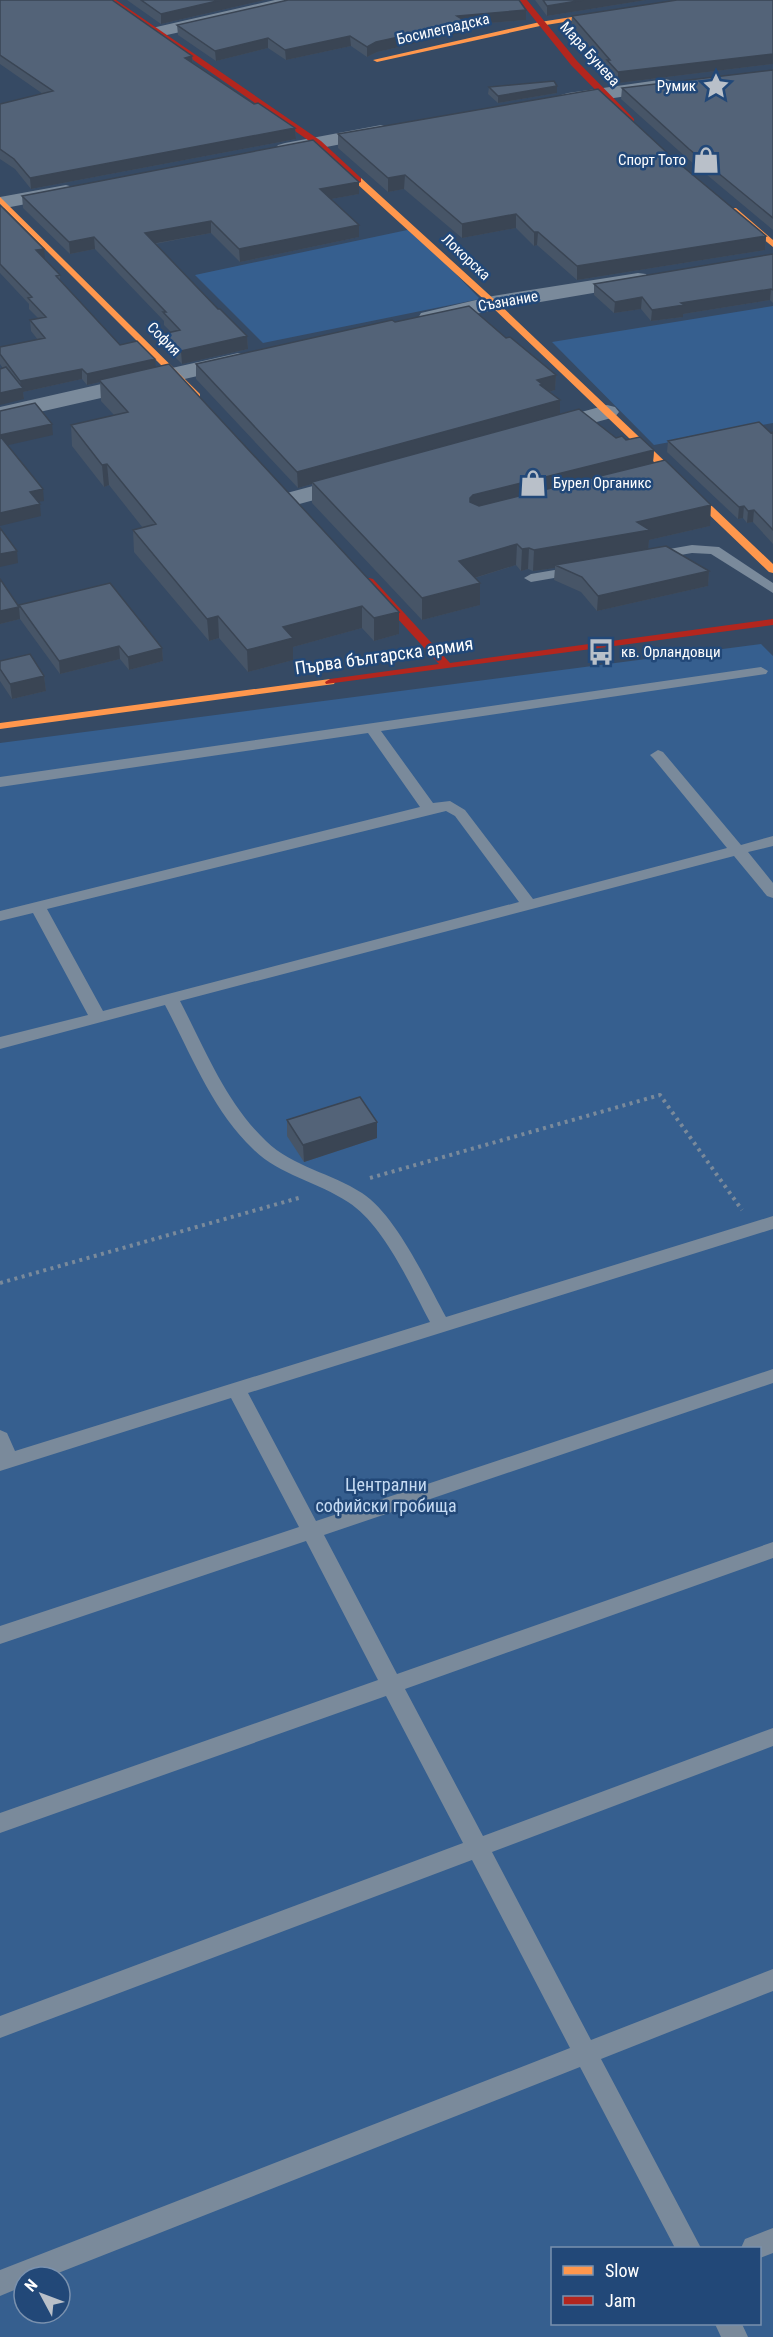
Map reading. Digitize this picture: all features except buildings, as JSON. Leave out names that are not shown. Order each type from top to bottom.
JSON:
[{"type":"street","name":"Локорска","points":[[111,0],[318,142],[607,411],[665,475],[773,570]]},
{"type":"street","points":[[158,32],[300,0]]},
{"type":"street","name":"Мара Бунева","points":[[523,0],[540,24],[602,93],[643,131]]},
{"type":"street","name":"Босилеградска","points":[[377,60],[540,24],[694,0]]},
{"type":"street","points":[[555,101],[682,83]]},
{"type":"street","points":[[272,151],[403,128]]},
{"type":"street","points":[[2,202],[86,187]]},
{"type":"street","points":[[720,199],[769,253]]},
{"type":"street","name":"София","points":[[2,202],[176,374],[207,408]]},
{"type":"street","name":"Съзнание","points":[[414,321],[493,303],[656,276]]},
{"type":"street","points":[[0,414],[255,357]]},
{"type":"street","points":[[528,433],[607,411]]},
{"type":"street","points":[[292,499],[370,477]]},
{"type":"street","points":[[362,574],[447,666]]},
{"type":"street","name":"Първа българска армия","points":[[2,722],[773,622]]},
{"type":"lane","points":[[634,560],[692,549],[714,550],[773,589]]},
{"type":"lane","points":[[531,578],[588,568]]},
{"type":"lane","points":[[0,782],[762,671]]},
{"type":"lane","points":[[372,728],[429,809]]},
{"type":"lane","points":[[658,755],[773,893]]},
{"type":"lane","points":[[0,916],[429,809],[450,806],[460,813],[530,904]]},
{"type":"lane","points":[[0,1043],[773,841]]},
{"type":"lane","points":[[38,907],[98,1017]]},
{"type":"lane","points":[[170,998],[231,1111],[251,1137],[272,1157],[357,1198],[377,1215],[442,1326]]},
{"type":"lane","points":[[0,1437],[5,1461],[764,1225]]},
{"type":"lane","points":[[0,1635],[773,1376]]},
{"type":"lane","points":[[237,1390],[687,2247]]},
{"type":"lane","points":[[0,1823],[773,1550]]},
{"type":"lane","points":[[0,2027],[773,1737]]},
{"type":"lane","points":[[0,2283],[773,1980]]},
{"type":"lane","points":[[756,2247],[773,2240]]},
{"type":"path","points":[[0,1283],[660,1095],[764,1225]]},
{"type":"green space","points":[[412,229],[480,299],[263,343],[195,275]]},
{"type":"green space","points":[[773,306],[773,423],[654,445],[552,342]]},
{"type":"green space","name":"Централни софийски гробища","points":[[761,644],[773,656],[773,2337],[0,2337],[0,743]]},
{"type":"traffic: slow","points":[[377,60],[540,24],[694,0]]},
{"type":"traffic: slow","points":[[358,180],[493,303],[773,570]]},
{"type":"traffic: slow","points":[[0,199],[197,396]]},
{"type":"traffic: slow","points":[[733,210],[773,244]]},
{"type":"traffic: slow","points":[[0,726],[330,682]]},
{"type":"traffic: jam","points":[[111,0],[318,143],[358,180]]},
{"type":"traffic: jam","points":[[523,0],[574,63],[631,121]]},
{"type":"traffic: jam","points":[[369,581],[447,666]]},
{"type":"traffic: jam","points":[[330,682],[773,622]]},
{"type":"place","name":"Румик","points":[[716,86]]},
{"type":"place","name":"Спорт Тото","points":[[706,160]]},
{"type":"place","name":"Бурел Органикс","points":[[533,483]]},
{"type":"place","name":"кв. Орландовци","points":[[601,652]]}]
